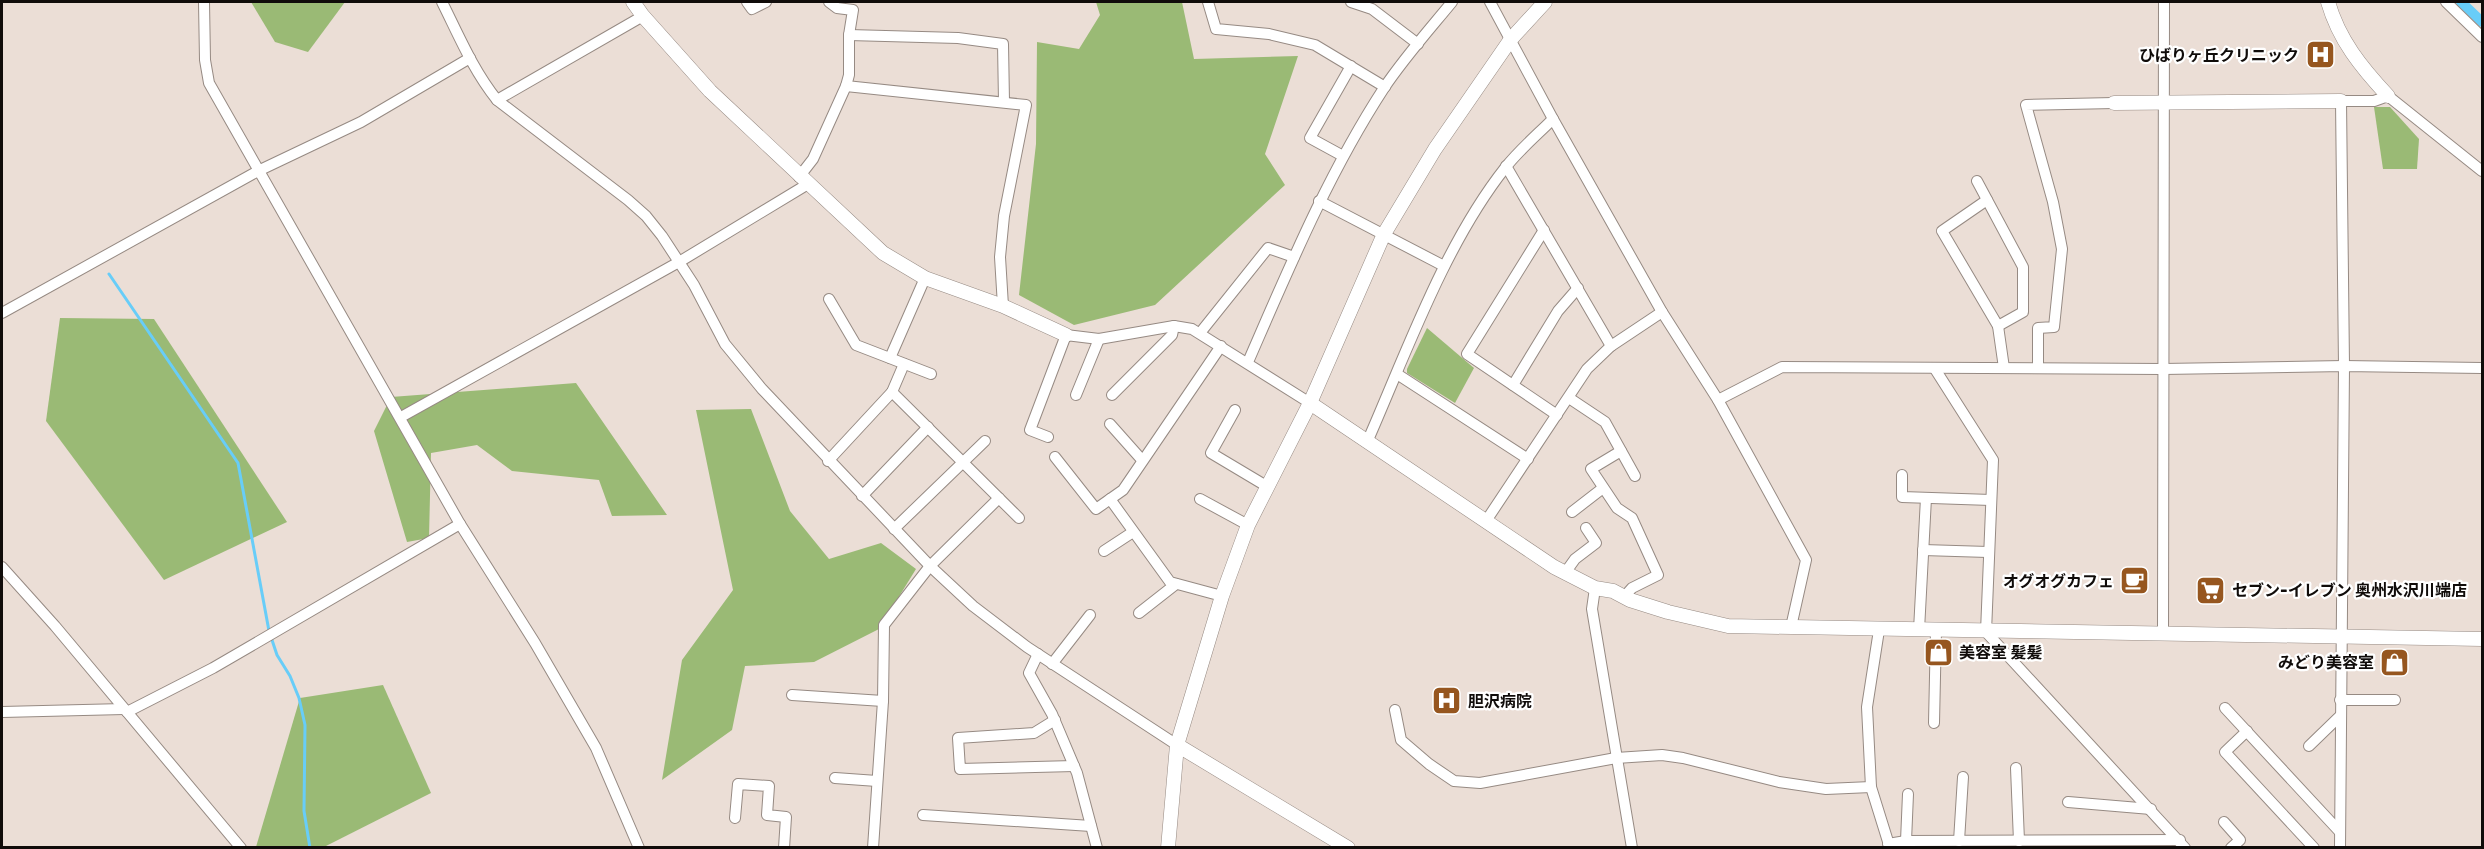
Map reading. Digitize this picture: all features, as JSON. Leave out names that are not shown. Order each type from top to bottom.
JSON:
[{"type":"street","points":[[204,2],[205,60],[209,83],[460,524],[535,643],[596,748],[639,848]]},
{"type":"street","points":[[442,2],[483,82],[497,100],[646,216],[679,262],[725,344],[762,389],[828,461],[930,566],[973,606],[1052,664],[1177,745],[1348,848]]},
{"type":"street","points":[[633,2],[710,91],[883,253],[925,278],[1003,306],[1066,335],[1099,339],[1174,326],[1192,329],[1248,362],[1368,440],[1566,573],[1595,588],[1613,591],[1668,612],[1728,626],[2482,639]]},
{"type":"street","points":[[747,2],[753,9],[766,2]]},
{"type":"street","points":[[401,417],[679,262],[804,180],[849,75],[849,35],[853,10],[837,8],[829,2]]},
{"type":"street","points":[[1208,2],[1216,29],[1269,34],[1315,45],[1385,87]]},
{"type":"street","points":[[1351,2],[1372,9],[1418,44]]},
{"type":"street","points":[[1248,362],[1319,201],[1343,156],[1385,87],[1452,2]]},
{"type":"street","points":[[1490,2],[1662,312],[1718,400],[1806,560],[1791,627]]},
{"type":"street","points":[[1168,848],[1177,745],[1222,596],[1248,525],[1310,403],[1384,234],[1435,149],[1511,39],[1545,2]]},
{"type":"street","points":[[2163,634],[2164,2]]},
{"type":"street","points":[[2328,2],[2344,41],[2360,66],[2388,96],[2482,171]]},
{"type":"street","points":[[2446,2],[2482,37]]},
{"type":"street","points":[[497,100],[643,16]]},
{"type":"street","points":[[849,35],[958,38],[1003,44],[1004,102]]},
{"type":"street","points":[[2,313],[258,171],[361,122],[470,58]]},
{"type":"street","points":[[1343,156],[1310,138],[1351,66]]},
{"type":"street","points":[[846,86],[1026,105],[1004,216],[1000,257],[1003,306]]},
{"type":"street","points":[[2038,367],[2038,328],[2055,327],[2062,249],[2053,202],[2026,105],[2374,101],[2388,96]]},
{"type":"street","points":[[2340,848],[2344,366],[2341,101]]},
{"type":"street","points":[[1368,440],[1444,266],[1506,166],[1553,119]]},
{"type":"street","points":[[1506,166],[1611,346]]},
{"type":"street","points":[[1977,181],[2023,267],[2023,312],[1998,326]]},
{"type":"street","points":[[1987,200],[1942,231],[1998,326],[2004,368]]},
{"type":"street","points":[[1319,201],[1444,266]]},
{"type":"street","points":[[1544,230],[1467,354],[1557,415]]},
{"type":"street","points":[[1200,333],[1268,248],[1294,257]]},
{"type":"street","points":[[890,358],[925,278]]},
{"type":"street","points":[[1513,386],[1558,311],[1578,288]]},
{"type":"street","points":[[829,298],[856,345],[931,374]]},
{"type":"street","points":[[1486,521],[1587,369],[1611,346],[1662,312]]},
{"type":"street","points":[[1112,395],[1172,335],[1174,326]]},
{"type":"street","points":[[1048,437],[1030,430],[1066,335]]},
{"type":"street","points":[[1076,395],[1099,339]]},
{"type":"street","points":[[1055,457],[1096,509],[1123,490],[1221,346]]},
{"type":"street","points":[[828,461],[892,392],[904,364]]},
{"type":"street","points":[[1718,400],[1782,367],[2163,369],[2344,366],[2482,368]]},
{"type":"street","points":[[1935,369],[1993,460],[1986,632],[2183,844]]},
{"type":"street","points":[[1396,375],[1528,459]]},
{"type":"street","points":[[892,392],[1019,519]]},
{"type":"street","points":[[1569,398],[1605,422],[1635,476]]},
{"type":"street","points":[[1235,410],[1211,453],[1268,487]]},
{"type":"street","points":[[1110,424],[1142,460]]},
{"type":"street","points":[[862,496],[928,427]]},
{"type":"street","points":[[894,529],[985,441]]},
{"type":"street","points":[[1621,451],[1592,470],[1617,508],[1632,518],[1658,575],[1632,588],[1624,597]]},
{"type":"street","points":[[1902,475],[1902,497],[1991,500]]},
{"type":"street","points":[[1572,512],[1604,488]]},
{"type":"street","points":[[873,848],[883,701],[884,625],[930,566],[999,498]]},
{"type":"street","points":[[1919,630],[1926,498]]},
{"type":"street","points":[[1110,499],[1170,582],[1222,596]]},
{"type":"street","points":[[1200,499],[1248,525]]},
{"type":"street","points":[[2,712],[126,711],[213,668],[460,524]]},
{"type":"street","points":[[1566,573],[1575,559],[1596,543],[1586,528]]},
{"type":"street","points":[[1104,551],[1133,532]]},
{"type":"street","points":[[1923,550],[1988,552]]},
{"type":"street","points":[[2,567],[55,626],[241,848]]},
{"type":"street","points":[[1139,613],[1176,584]]},
{"type":"street","points":[[1595,588],[1592,609],[1632,848]]},
{"type":"street","points":[[1052,664],[1090,615]]},
{"type":"street","points":[[1879,630],[1867,707],[1871,787],[1889,846],[1906,841],[2183,844]]},
{"type":"street","points":[[1934,723],[1936,630]]},
{"type":"street","points":[[1038,654],[1029,673],[1055,720],[1074,766],[1097,848]]},
{"type":"street","points":[[792,696],[883,701]]},
{"type":"street","points":[[2340,700],[2395,700]]},
{"type":"street","points":[[2225,708],[2340,832]]},
{"type":"street","points":[[1395,710],[1401,740],[1429,764],[1454,781],[1480,783],[1616,758],[1662,755],[1779,782],[1826,789],[1871,787]]},
{"type":"street","points":[[2309,746],[2340,716]]},
{"type":"street","points":[[1055,720],[1034,733],[958,738],[960,769],[1074,766]]},
{"type":"street","points":[[2247,731],[2225,752],[2314,848]]},
{"type":"street","points":[[2016,768],[2019,841]]},
{"type":"street","points":[[1959,841],[1963,777]]},
{"type":"street","points":[[835,778],[877,781]]},
{"type":"street","points":[[735,818],[738,784],[769,786],[767,815],[786,817],[784,848]]},
{"type":"street","points":[[1906,841],[1908,794]]},
{"type":"street","points":[[2068,802],[2151,809]]},
{"type":"street","points":[[923,815],[1091,826]]},
{"type":"street","points":[[2224,822],[2240,840],[2231,848]]},
{"type":"green space","points":[[251,2],[345,2],[308,52],[275,42]]},
{"type":"green space","points":[[1096,2],[1182,2],[1194,59],[1298,56],[1265,154],[1285,185],[1155,305],[1074,325],[1019,295],[1036,144],[1037,42],[1079,49],[1100,15]]},
{"type":"green space","points":[[2374,107],[2390,107],[2419,139],[2417,169],[2383,169]]},
{"type":"green space","points":[[60,318],[154,319],[287,522],[164,580],[46,421]]},
{"type":"green space","points":[[1427,328],[1474,368],[1455,403],[1407,373]]},
{"type":"green space","points":[[576,383],[667,515],[612,516],[599,480],[512,471],[477,445],[431,453],[429,538],[407,542],[374,431],[391,397]]},
{"type":"green space","points":[[751,409],[790,511],[829,559],[881,543],[916,569],[879,629],[814,662],[745,666],[732,730],[662,780],[682,660],[733,590],[696,410]]},
{"type":"green space","points":[[383,685],[431,793],[324,847],[256,847],[300,698]]},
{"type":"waterway","points":[[2461,2],[2482,22]]},
{"type":"waterway","points":[[109,274],[238,463],[269,631]]},
{"type":"waterway","points":[[271,637],[277,655],[290,676],[299,698],[305,725],[304,811],[310,848]]},
{"type":"place","name":"ひばりヶ丘クリニック","points":[[2320,55]]},
{"type":"place","name":"オグオグカフェ","points":[[2135,581]]},
{"type":"place","name":"セブン-イレブン 奥州水沢川端店","points":[[2211,590]]},
{"type":"place","name":"美容室 髪髪","points":[[1938,652]]},
{"type":"place","name":"みどり美容室","points":[[2395,662]]},
{"type":"place","name":"胆沢病院","points":[[1447,701]]}]
